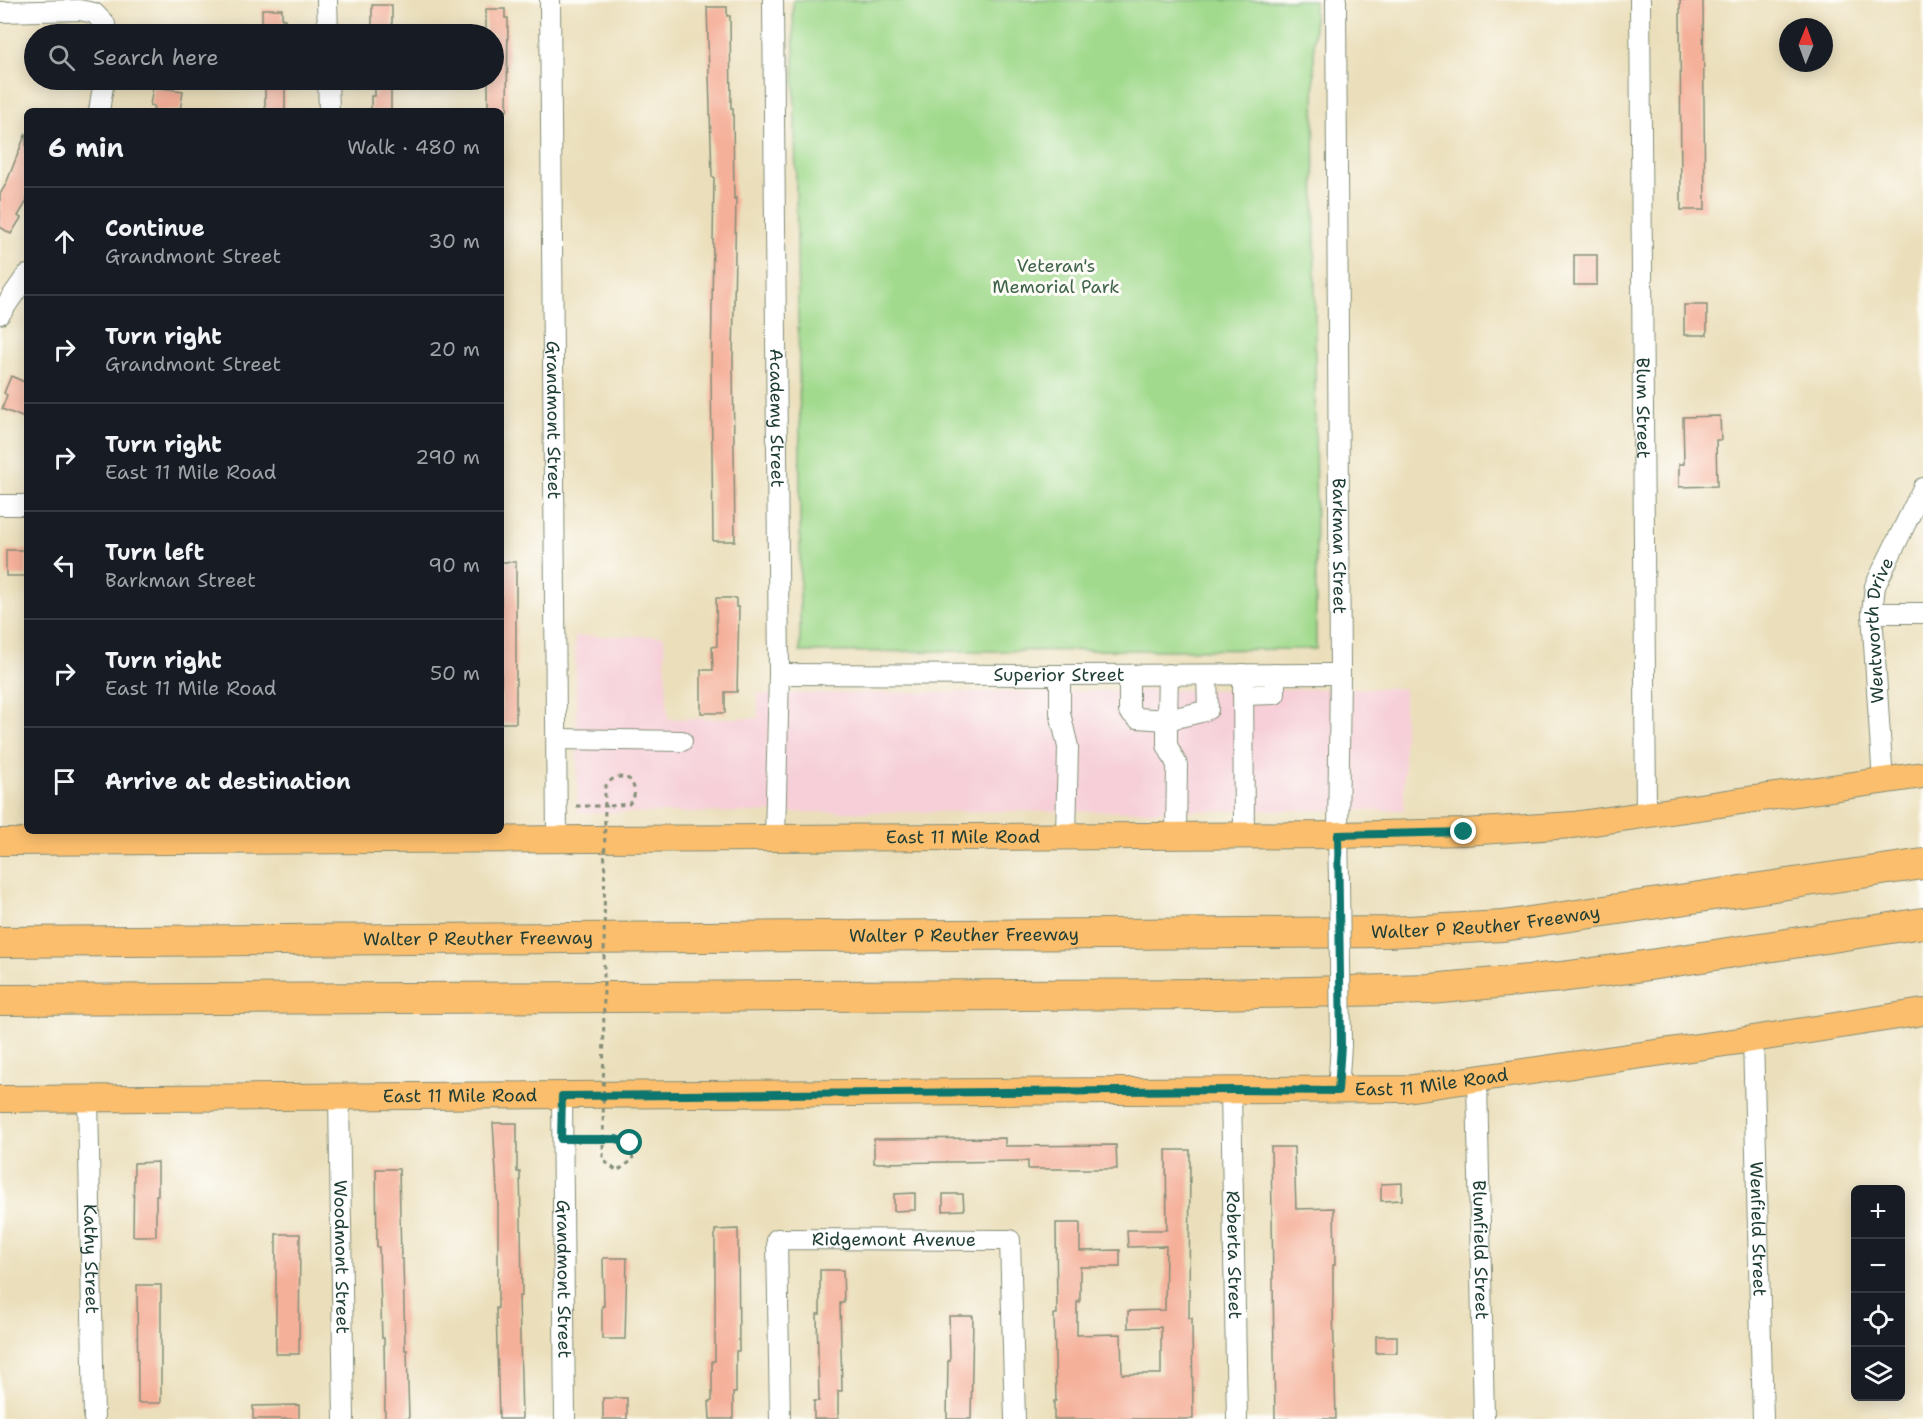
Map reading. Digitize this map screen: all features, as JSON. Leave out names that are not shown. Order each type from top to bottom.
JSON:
[{"type":"highway","name":"Walter P Reuther Freeway","points":[[0,942],[1388,932],[1503,926],[1923,864]]},
{"type":"highway","points":[[0,1000],[1217,994],[1430,990],[1630,968],[1923,923]]},
{"type":"main road","name":"East 11 Mile Road","points":[[0,842],[336,836],[557,839],[1244,836],[1513,830],[1573,825],[1923,775]]},
{"type":"main road","name":"East 11 Mile Road","points":[[0,1099],[1406,1089],[1923,1012]]},
{"type":"street","points":[[327,0],[328,24]]},
{"type":"street","name":"Grandmont Street","points":[[550,0],[557,839]]},
{"type":"street","name":"Academy Street","points":[[773,0],[779,674],[775,837]]},
{"type":"street","name":"Barkman Street","points":[[1336,0],[1340,674],[1338,835],[1341,1045],[1338,1091]]},
{"type":"street","name":"Blum Street","points":[[1640,0],[1646,815]]},
{"type":"street","points":[[0,12],[79,10],[94,13],[105,24]]},
{"type":"street","points":[[99,108],[102,90]]},
{"type":"street","points":[[328,90],[328,108]]},
{"type":"street","points":[[0,315],[24,279]]},
{"type":"street","name":"Wentworth Drive","points":[[1883,782],[1872,613],[1875,586],[1923,488]]},
{"type":"street","points":[[0,505],[24,505]]},
{"type":"street","points":[[1872,613],[1923,613]]},
{"type":"street","name":"Superior Street","points":[[779,674],[1340,674]]},
{"type":"street","points":[[1168,674],[1167,745],[1177,765],[1176,836]]},
{"type":"street","points":[[1243,674],[1244,836]]},
{"type":"street","points":[[1243,695],[1275,694],[1275,674]]},
{"type":"street","points":[[1059,675],[1060,713],[1068,747],[1066,836]]},
{"type":"street","points":[[1129,675],[1129,711],[1137,718],[1167,720],[1208,709],[1207,675]]},
{"type":"street","points":[[557,739],[682,741]]},
{"type":"street","name":"Wenfield Street","points":[[1753,1039],[1763,1419]]},
{"type":"street","name":"Blumfield Street","points":[[1477,1080],[1484,1419]]},
{"type":"street","name":"Roberta Street","points":[[1231,1090],[1237,1419]]},
{"type":"street","name":"Grandmont Street","points":[[562,1096],[565,1419]]},
{"type":"street","name":"Woodmont Street","points":[[339,1097],[344,1419]]},
{"type":"street","name":"Kathy Street","points":[[88,1099],[94,1419]]},
{"type":"street","name":"Ridgemont Avenue","points":[[780,1419],[777,1239],[1010,1240],[1015,1419]]},
{"type":"path","points":[[561,1139],[594,1139],[605,1139],[616,1139],[630,1143],[633,1160],[617,1171],[603,1160],[604,1143],[604,1131],[604,1119],[604,819],[605,787],[615,777],[622,776],[629,779],[635,791],[634,798],[629,804],[610,806],[575,806],[574,812]]},
{"type":"shaded area","points":[[575,636],[664,636],[668,719],[758,718],[758,694],[1404,688],[1404,810],[578,813]]},
{"type":"green space","name":"Veteran's Memorial Park","points":[[793,0],[1314,0],[1316,649],[800,652],[800,435]]},
{"type":"building","points":[[1680,0],[1703,0],[1705,210],[1681,210]]},
{"type":"building","points":[[372,5],[392,5],[392,24],[372,24]]},
{"type":"building","points":[[707,7],[727,7],[727,16],[730,16],[734,199],[736,198],[733,359],[735,541],[713,541],[711,371],[714,177],[712,177]]},
{"type":"building","points":[[262,9],[282,9],[282,19],[285,19],[285,24],[262,24]]},
{"type":"building","points":[[486,9],[505,9],[505,18],[508,18],[507,111],[504,111],[504,108],[488,108],[488,90],[504,90],[504,24],[486,24]]},
{"type":"building","points":[[152,90],[183,91],[180,108],[154,108],[150,105]]},
{"type":"building","points":[[265,90],[285,90],[285,108],[265,108]]},
{"type":"building","points":[[375,90],[391,90],[391,108],[371,108],[371,96],[375,96]]},
{"type":"building","points":[[24,138],[24,206],[18,216],[21,218],[11,234],[0,227],[0,194]]},
{"type":"building","points":[[1574,255],[1597,255],[1597,285],[1574,285]]},
{"type":"building","points":[[1684,305],[1707,305],[1707,335],[1684,335]]},
{"type":"building","points":[[11,376],[24,382],[24,418],[2,409],[7,395],[4,393]]},
{"type":"building","points":[[1720,416],[1721,440],[1716,440],[1717,486],[1679,487],[1679,464],[1684,464],[1683,417]]},
{"type":"building","points":[[6,550],[24,550],[24,576],[6,576]]},
{"type":"building","points":[[504,562],[516,562],[516,723],[504,723]]},
{"type":"building","points":[[716,598],[736,598],[736,607],[739,607],[737,692],[725,692],[725,713],[701,713],[701,670],[713,670],[712,647],[717,646]]},
{"type":"building","points":[[493,1123],[517,1123],[517,1172],[520,1172],[521,1218],[522,1296],[519,1296],[522,1419],[499,1419],[496,1308],[498,1308],[498,1206]]},
{"type":"building","points":[[1005,1138],[1005,1146],[1116,1145],[1117,1169],[1028,1169],[1028,1161],[874,1163],[874,1139]]},
{"type":"building","points":[[1271,1147],[1294,1147],[1296,1209],[1334,1208],[1333,1307],[1336,1419],[1275,1419]]},
{"type":"building","points":[[1166,1150],[1190,1150],[1189,1318],[1192,1318],[1193,1419],[1054,1419],[1054,1401],[1056,1401],[1054,1314],[1057,1314],[1056,1223],[1080,1223],[1080,1251],[1120,1250],[1120,1267],[1080,1267],[1077,1335],[1121,1334],[1122,1374],[1161,1374],[1161,1327],[1128,1328],[1128,1311],[1165,1310],[1166,1246],[1128,1247],[1127,1230],[1167,1230]]},
{"type":"building","points":[[158,1162],[156,1236],[133,1236],[134,1163]]},
{"type":"building","points":[[376,1169],[399,1169],[409,1419],[385,1419],[384,1338],[382,1338],[379,1247],[377,1247]]},
{"type":"building","points":[[1402,1183],[1402,1200],[1381,1201],[1381,1184]]},
{"type":"building","points":[[915,1193],[915,1210],[894,1211],[894,1194]]},
{"type":"building","points":[[943,1194],[963,1194],[964,1210],[943,1211]]},
{"type":"building","points":[[738,1229],[739,1351],[736,1351],[736,1393],[733,1393],[733,1419],[710,1419],[712,1361],[715,1361],[715,1230]]},
{"type":"building","points":[[276,1234],[300,1234],[299,1354],[276,1354]]},
{"type":"building","points":[[603,1258],[627,1258],[625,1339],[602,1339]]},
{"type":"building","points":[[820,1270],[843,1270],[844,1303],[840,1303],[842,1391],[838,1391],[838,1419],[814,1419],[814,1401],[819,1401],[817,1314],[820,1314]]},
{"type":"building","points":[[137,1285],[161,1285],[161,1403],[138,1403]]},
{"type":"building","points":[[949,1316],[973,1316],[971,1419],[947,1419],[948,1361],[950,1361]]},
{"type":"building","points":[[1376,1336],[1397,1336],[1397,1353],[1376,1353]]},
{"type":"building","points":[[603,1398],[627,1398],[627,1419],[603,1419]]},
{"type":"building","points":[[299,1405],[299,1419],[253,1419],[253,1406]]},
{"type":"route","points":[[630,1143],[616,1139],[561,1139],[562,1096],[1338,1091],[1341,1045],[1338,835],[1464,832]]}]
